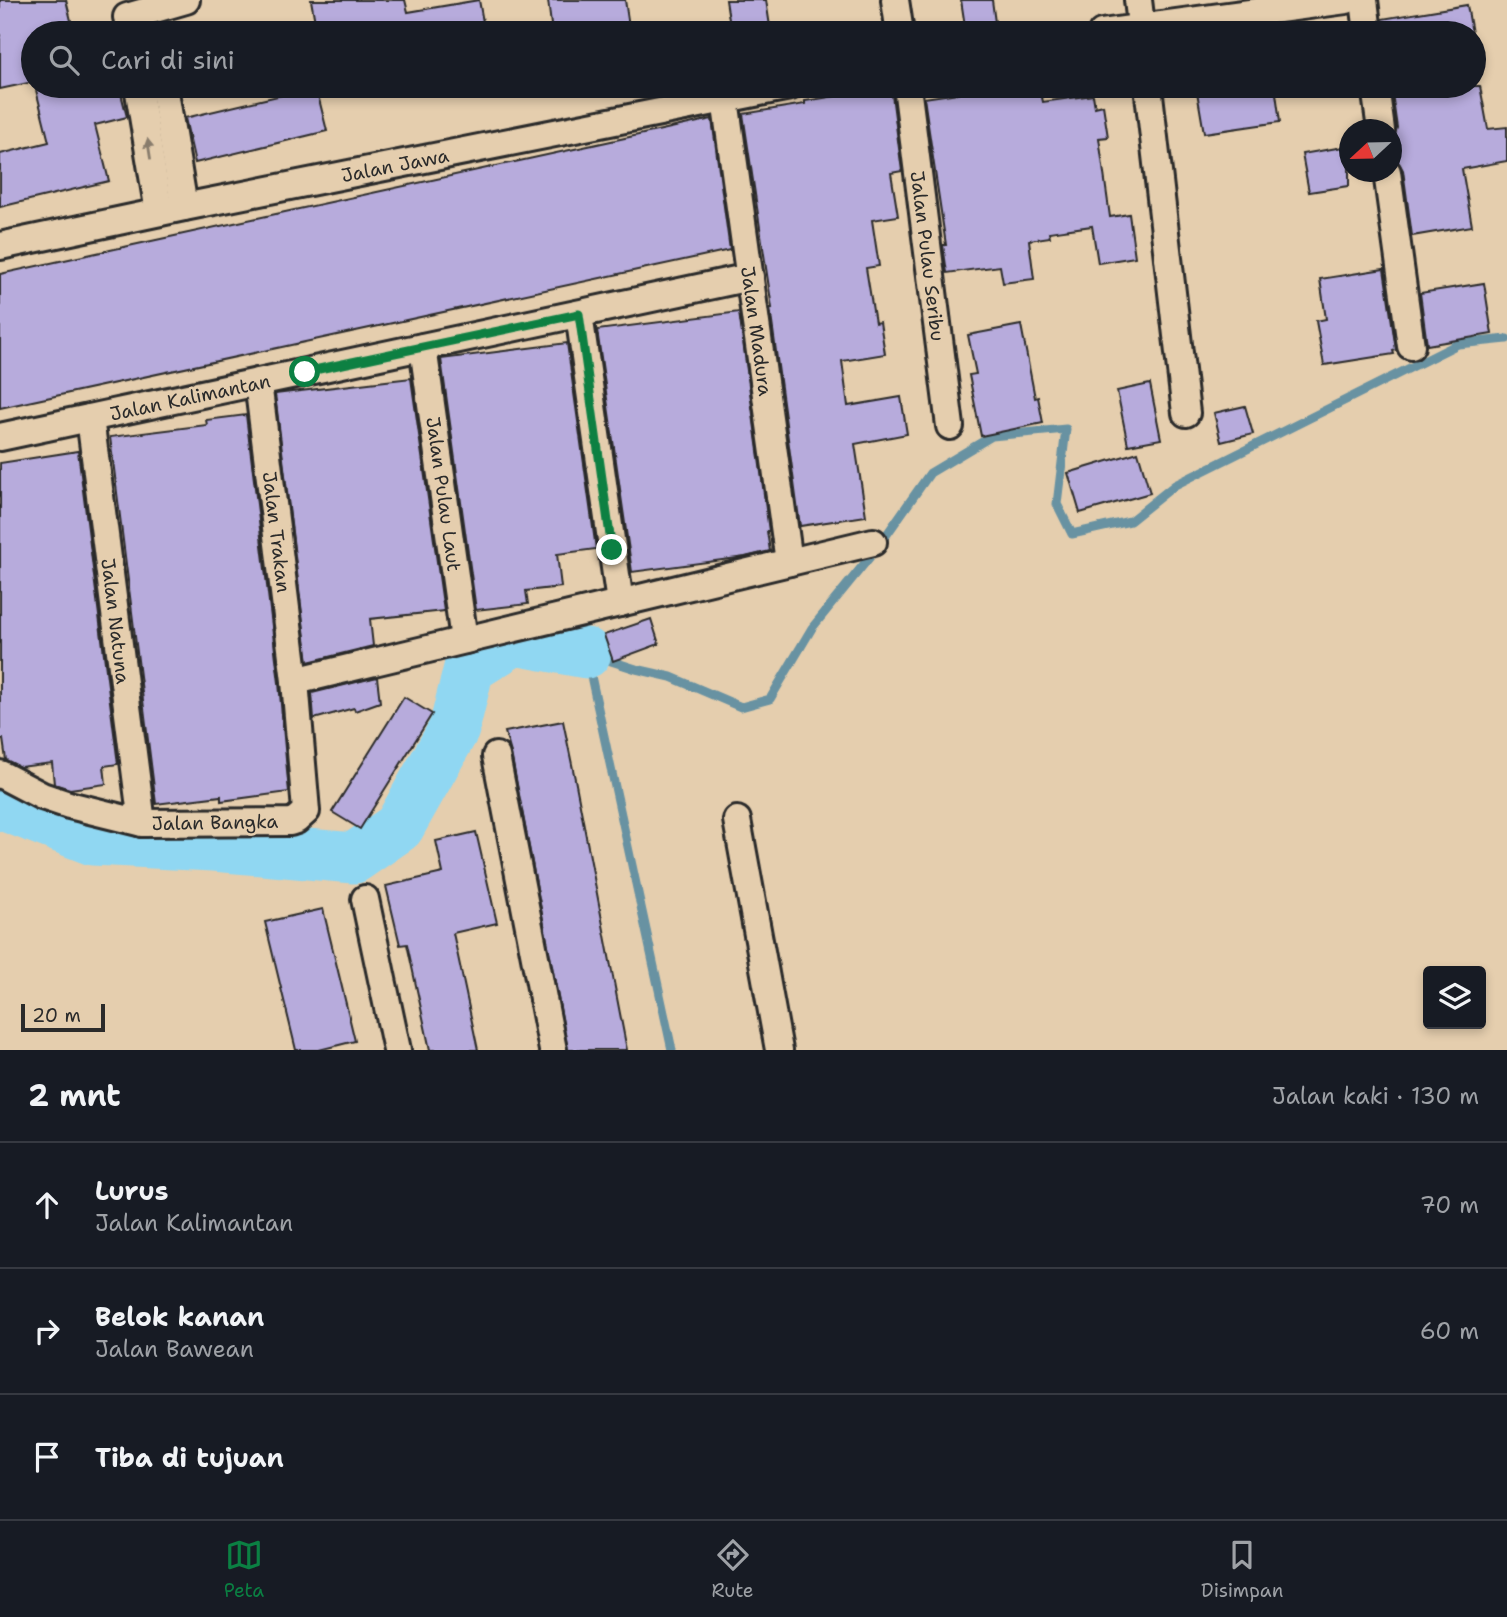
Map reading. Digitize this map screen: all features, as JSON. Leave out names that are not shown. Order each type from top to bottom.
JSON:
[{"type":"street","points":[[140,16],[186,0]]},
{"type":"street","points":[[895,0],[898,21]]},
{"type":"street","points":[[1138,0],[1141,21]]},
{"type":"street","points":[[1203,21],[1346,0]]},
{"type":"street","points":[[1364,0],[1367,21]]},
{"type":"street","points":[[141,98],[171,209]]},
{"type":"street","points":[[165,98],[171,209]]},
{"type":"street","name":"Jalan Jawa","points":[[0,246],[171,209],[731,98]]},
{"type":"street","name":"Jalan Pulau Seribu","points":[[909,98],[950,426]]},
{"type":"street","points":[[1149,98],[1185,413]]},
{"type":"street","points":[[1377,98],[1380,119]]},
{"type":"street","name":"Jalan Madura","points":[[726,99],[789,562]]},
{"type":"street","points":[[1388,182],[1411,346]]},
{"type":"street","name":"Jalan Kalimantan","points":[[0,438],[750,277]]},
{"type":"street","points":[[579,314],[620,603]]},
{"type":"street","name":"Jalan Pulau Laut","points":[[423,347],[464,640]]},
{"type":"street","name":"Jalan Trakan","points":[[258,382],[295,681]]},
{"type":"street","name":"Jalan Natuna","points":[[90,418],[142,823]]},
{"type":"street","points":[[295,681],[873,542]]},
{"type":"street","name":"Jalan Bangka","points":[[0,774],[14,783],[60,802],[142,823],[290,822],[302,815],[306,806],[295,681]]},
{"type":"street","points":[[496,756],[553,1050]]},
{"type":"street","points":[[737,820],[779,1050]]},
{"type":"street","points":[[365,899],[397,1050]]},
{"type":"building","points":[[0,0],[66,0],[71,21],[21,21],[21,85],[0,89]]},
{"type":"building","points":[[311,0],[405,0],[408,12],[479,0],[483,21],[315,21]]},
{"type":"building","points":[[548,0],[625,0],[628,21],[551,21]]},
{"type":"building","points":[[726,0],[766,0],[769,21],[729,21]]},
{"type":"building","points":[[961,0],[992,0],[995,21],[964,21]]},
{"type":"building","points":[[1467,5],[1470,21],[1382,21]]},
{"type":"building","points":[[38,98],[122,98],[127,117],[95,125],[109,181],[0,207],[0,154],[49,142]]},
{"type":"building","points":[[270,98],[319,98],[327,131],[195,163],[185,118]]},
{"type":"building","points":[[823,98],[892,98],[902,171],[891,173],[898,216],[872,220],[879,266],[866,268],[875,323],[880,322],[885,354],[842,361],[848,406],[901,397],[907,434],[855,444],[866,516],[800,526],[772,308],[743,114],[805,104],[805,101]]},
{"type":"building","points":[[924,98],[1042,98],[1043,102],[1094,98],[1095,107],[1103,105],[1108,137],[1099,138],[1110,217],[1129,214],[1135,257],[1098,263],[1092,226],[1049,232],[1050,237],[1029,240],[1034,279],[1003,283],[1000,266],[947,273],[943,245],[946,245]]},
{"type":"building","points":[[1198,98],[1277,98],[1280,122],[1204,133]]},
{"type":"building","points":[[1393,98],[1482,98],[1488,129],[1507,127],[1507,161],[1462,169],[1472,226],[1412,236],[1403,170],[1402,119],[1396,119]]},
{"type":"building","points":[[712,119],[730,250],[0,408],[0,274]]},
{"type":"building","points":[[1339,148],[1339,182],[1349,182],[1349,186],[1309,192],[1302,154]]},
{"type":"building","points":[[1384,269],[1396,350],[1393,351],[1394,354],[1324,365],[1316,321],[1326,319],[1320,279]]},
{"type":"building","points":[[1484,283],[1492,334],[1427,345],[1420,293]]},
{"type":"building","points":[[739,312],[770,551],[745,557],[632,572],[597,330]]},
{"type":"building","points":[[1021,325],[1035,398],[1038,397],[1043,423],[981,436],[969,375],[976,374],[968,335]]},
{"type":"building","points":[[567,343],[596,549],[557,554],[561,587],[526,591],[528,604],[476,610],[441,359]]},
{"type":"building","points":[[411,378],[444,611],[370,619],[373,646],[308,662],[275,394]]},
{"type":"building","points":[[1150,384],[1161,439],[1128,445],[1117,391]]},
{"type":"building","points":[[1245,406],[1253,434],[1221,442],[1214,413]]},
{"type":"building","points":[[246,415],[279,683],[289,792],[221,801],[221,796],[156,804],[110,437],[207,425],[206,420]]},
{"type":"building","points":[[78,451],[118,764],[104,766],[106,784],[70,789],[54,784],[52,763],[20,767],[6,760],[3,739],[0,739],[0,463]]},
{"type":"building","points":[[1138,452],[1150,493],[1080,513],[1068,473]]},
{"type":"building","points":[[651,619],[659,644],[613,661],[604,635]]},
{"type":"building","points":[[377,677],[380,702],[355,711],[354,708],[314,719],[312,693]]},
{"type":"building","points":[[404,697],[432,714],[360,829],[332,812]]},
{"type":"building","points":[[563,721],[627,1050],[568,1050],[505,732]]},
{"type":"building","points":[[476,832],[497,923],[453,933],[478,1050],[430,1050],[407,944],[400,945],[386,886],[443,873],[436,841]]},
{"type":"building","points":[[323,909],[355,1041],[319,1050],[296,1050],[265,922]]},
{"type":"waterway","points":[[586,653],[671,677],[741,707],[770,699],[812,628],[878,547],[930,473],[992,436],[1066,429],[1057,504],[1072,534],[1130,521],[1175,485],[1458,344],[1507,339]]},
{"type":"waterway","points":[[0,804],[93,840],[214,846],[354,858],[399,827],[454,729],[469,668],[514,640],[586,653]]},
{"type":"waterway","points":[[586,653],[672,1050]]},
{"type":"route","points":[[305,372],[579,314],[612,550]]}]
